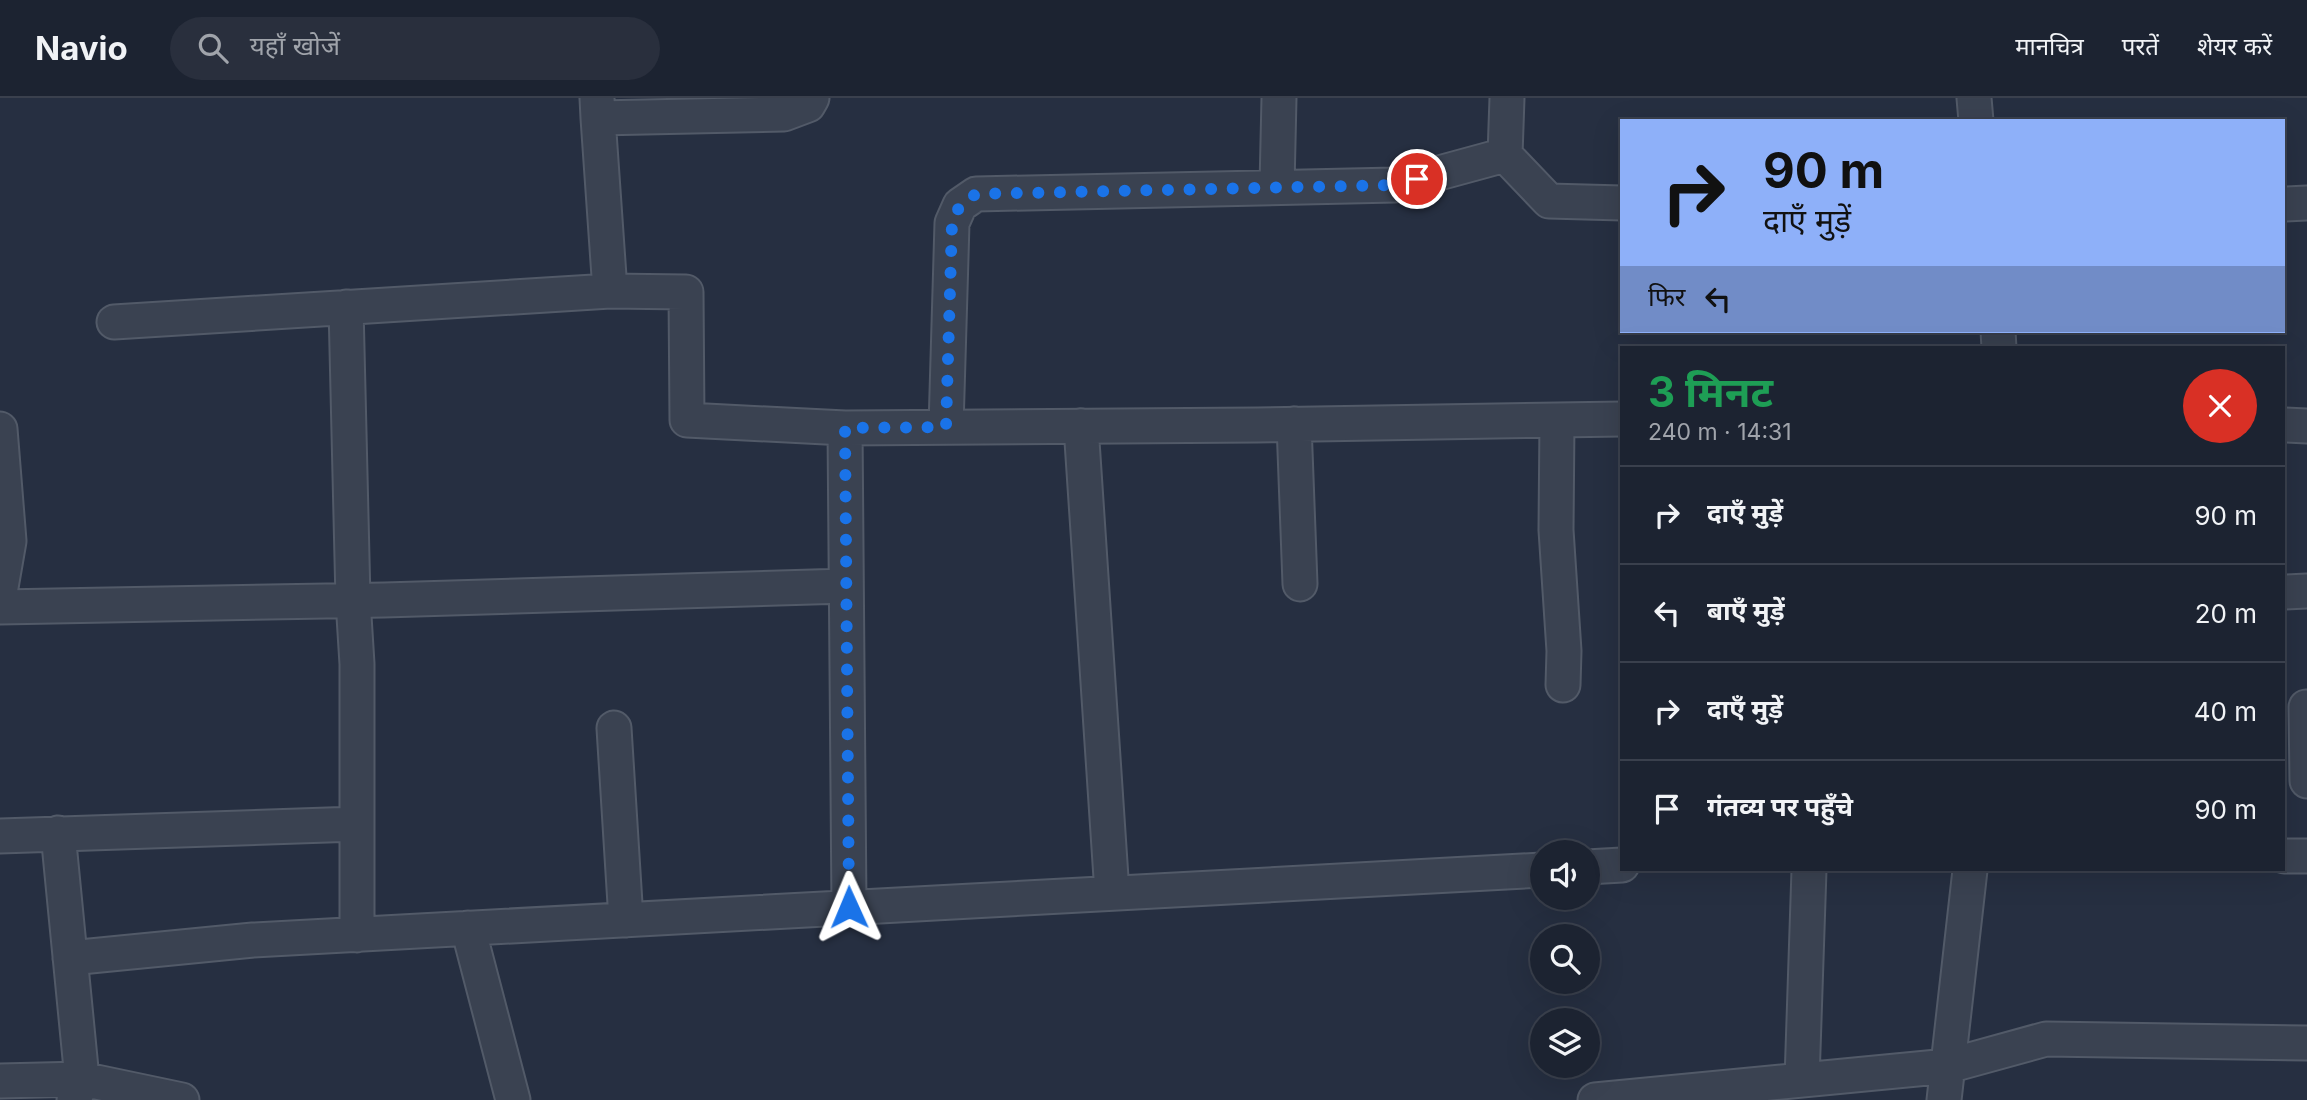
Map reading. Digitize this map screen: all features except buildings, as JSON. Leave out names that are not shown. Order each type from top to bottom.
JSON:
[{"type":"street","points":[[610,291],[597,108],[784,114],[808,105],[812,98]]},
{"type":"street","points":[[1277,186],[1279,98]]},
{"type":"street","points":[[1507,98],[1505,155],[1549,201],[1620,203]]},
{"type":"street","points":[[1974,98],[1976,119]]},
{"type":"street","points":[[946,427],[952,223],[960,205],[976,194],[1395,185],[1505,155]]},
{"type":"street","points":[[2285,204],[2307,203]]},
{"type":"street","points":[[114,322],[610,291],[686,292],[687,420],[845,428],[1620,419]]},
{"type":"street","points":[[346,307],[357,664],[357,935]]},
{"type":"street","points":[[1557,421],[1556,530],[1564,651],[1563,685]]},
{"type":"street","points":[[1294,424],[1300,584]]},
{"type":"street","points":[[2285,425],[2307,426]]},
{"type":"street","points":[[1081,426],[1112,893]]},
{"type":"street","points":[[845,428],[849,907]]},
{"type":"street","points":[[0,429],[9,541],[0,593]]},
{"type":"street","points":[[0,607],[846,586]]},
{"type":"street","points":[[2285,592],[2307,592]]},
{"type":"street","points":[[2306,707],[2307,781]]},
{"type":"street","points":[[614,728],[626,920]]},
{"type":"street","points":[[0,836],[357,824]]},
{"type":"street","points":[[58,833],[70,958],[78,1090]]},
{"type":"street","points":[[2285,856],[2307,856]]},
{"type":"street","points":[[1600,866],[1620,865]]},
{"type":"street","points":[[70,958],[253,940],[1530,871]]},
{"type":"street","points":[[1802,1080],[1809,871]]},
{"type":"street","points":[[1944,1100],[1970,871]]},
{"type":"street","points":[[468,928],[513,1100]]},
{"type":"street","points":[[1595,1100],[1948,1066],[2046,1038],[2307,1043]]},
{"type":"street","points":[[0,1081],[182,1100]]},
{"type":"route","points":[[849,907],[845,428],[946,427],[952,223],[960,205],[976,194],[1395,185],[1417,179]]}]
